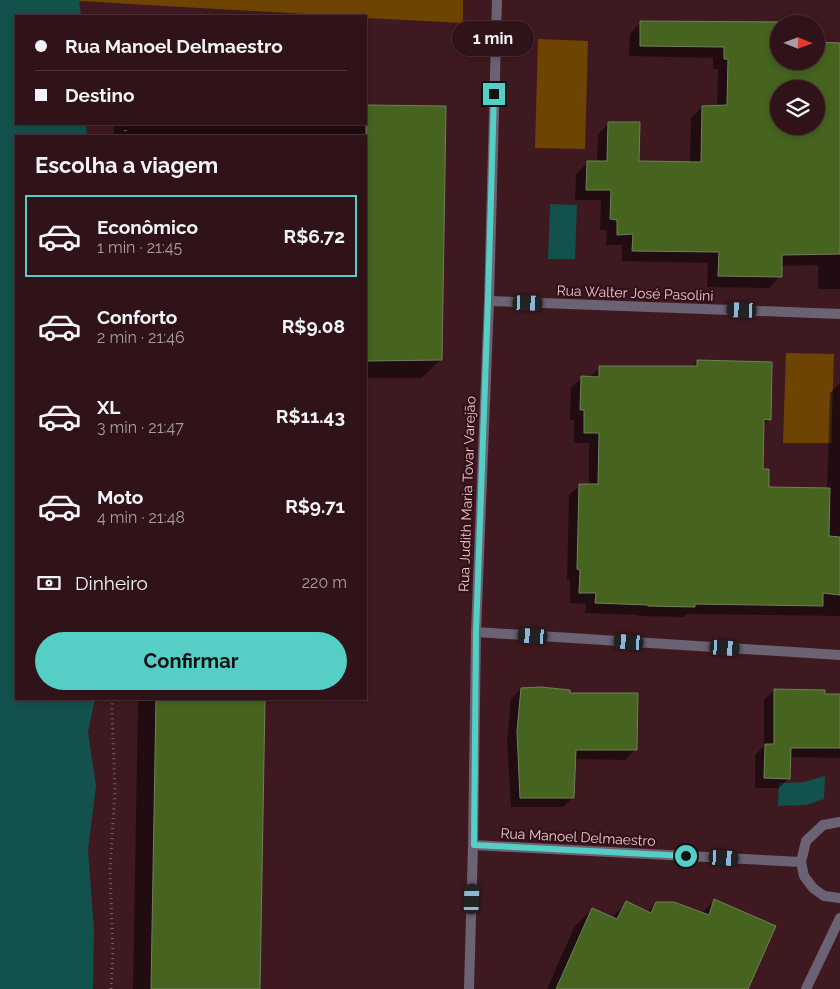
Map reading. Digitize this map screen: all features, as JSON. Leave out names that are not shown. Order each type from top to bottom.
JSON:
[{"type":"street","name":"Rua Judith Maria Tovar Varejão","points":[[469,989],[474,845],[476,632],[497,0]]},
{"type":"street","name":"Rua Walter José Pasolini","points":[[488,301],[840,314]]},
{"type":"street","points":[[476,632],[840,656]]},
{"type":"street","points":[[840,822],[823,825],[806,841],[801,862],[804,876],[813,888],[824,896],[840,898]]},
{"type":"street","name":"Rua Manoel Delmaestro","points":[[474,845],[801,862]]},
{"type":"street","points":[[806,989],[840,918]]},
{"type":"path","points":[[111,989],[113,953],[110,871],[115,792],[113,700]]},
{"type":"shaded area","points":[[463,0],[463,23],[367,18],[367,15],[323,15],[79,1]]},
{"type":"shaded area","points":[[538,39],[588,41],[585,149],[535,148]]},
{"type":"shaded area","points":[[786,353],[834,354],[831,443],[783,443]]},
{"type":"water","points":[[0,0],[79,0],[81,15],[15,15],[15,125],[86,125],[87,135],[15,135],[15,700],[95,700],[88,732],[96,786],[88,850],[94,929],[93,989],[0,989]]},
{"type":"water","points":[[550,204],[577,205],[575,259],[548,259]]},
{"type":"water","points":[[825,776],[824,799],[806,805],[778,806],[779,783],[804,782]]},
{"type":"building","points":[[640,21],[770,22],[770,70],[825,70],[825,42],[840,43],[840,254],[782,255],[782,277],[718,276],[719,252],[632,251],[633,234],[617,235],[617,220],[610,219],[611,190],[586,190],[587,161],[607,161],[608,122],[640,122],[639,161],[701,162],[702,106],[727,105],[728,59],[724,59],[724,47],[640,46]]},
{"type":"building","points":[[367,105],[446,106],[442,360],[367,361]]},
{"type":"building","points":[[697,360],[772,362],[771,420],[764,419],[763,469],[769,469],[769,487],[830,488],[829,536],[840,537],[840,595],[823,593],[823,606],[695,604],[695,607],[648,606],[595,603],[596,593],[579,593],[580,570],[577,569],[579,484],[598,484],[599,433],[584,433],[584,410],[580,410],[581,376],[599,377],[599,366],[697,366]]},
{"type":"building","points":[[541,687],[570,690],[570,693],[638,693],[637,750],[576,750],[574,798],[520,798],[517,731],[521,688]]},
{"type":"building","points":[[774,689],[825,690],[825,694],[840,694],[840,748],[791,748],[790,779],[764,778],[765,744],[774,744]]},
{"type":"building","points":[[156,700],[265,700],[260,989],[151,989]]},
{"type":"building","points":[[714,899],[776,926],[748,989],[556,989],[592,908],[617,919],[626,901],[651,913],[656,902],[674,902],[709,915]]},
{"type":"route","points":[[494,94],[476,632],[474,845],[686,856]]}]
